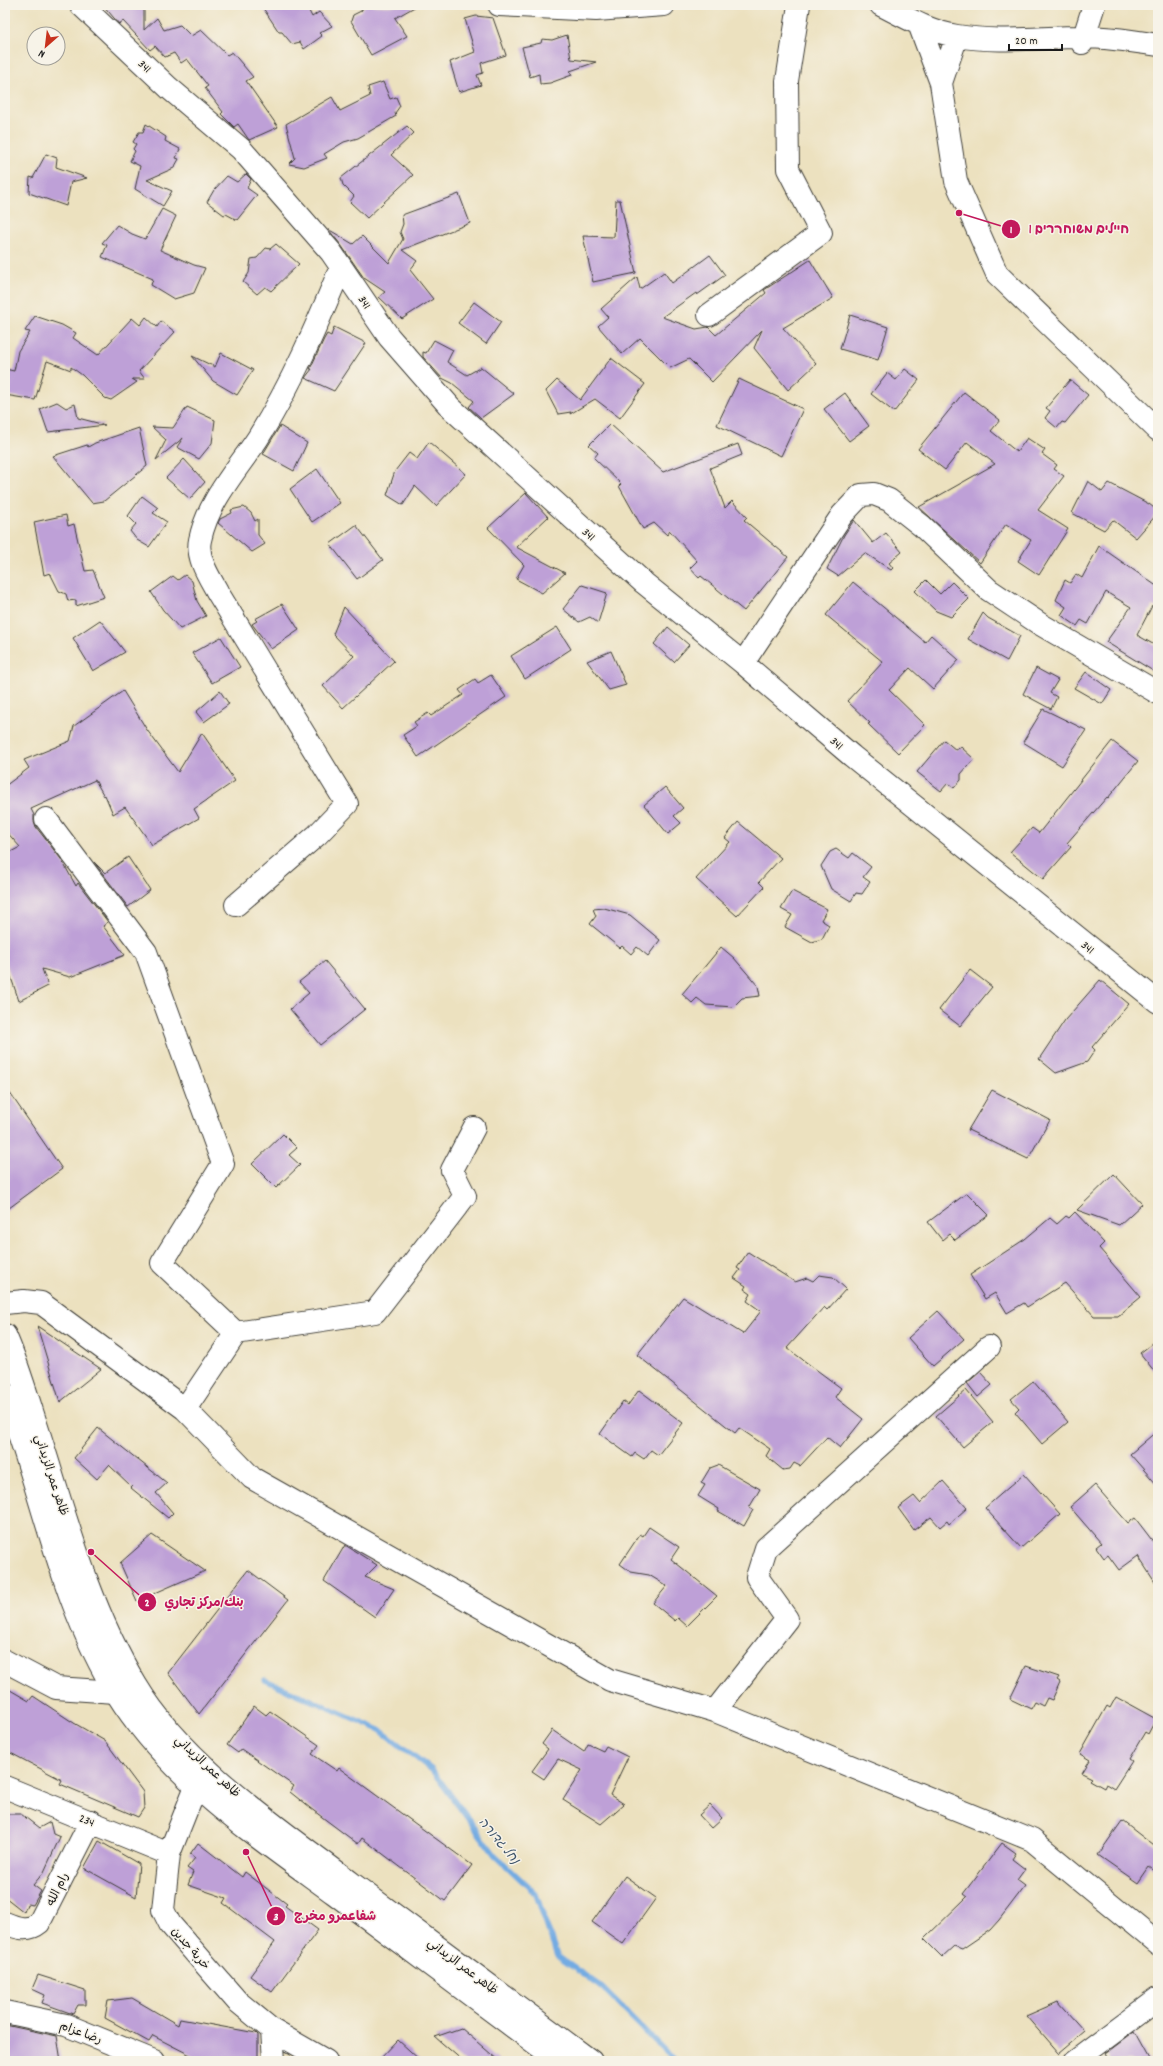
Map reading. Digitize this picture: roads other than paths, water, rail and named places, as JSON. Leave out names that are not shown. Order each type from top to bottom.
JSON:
[{"type":"street","name":"341","points":[[81,5],[169,88],[241,149],[331,252],[389,336],[451,408],[644,583],[743,663],[852,756],[1158,1002]]},
{"type":"street","points":[[499,5],[607,10],[664,5]]},
{"type":"street","points":[[709,315],[821,233],[788,169],[787,82],[799,5]]},
{"type":"street","points":[[881,5],[919,24],[957,36],[980,38],[1127,40],[1158,45]]},
{"type":"street","points":[[1083,40],[1094,5]]},
{"type":"street","points":[[919,24],[940,83],[956,181],[997,274],[1158,430]]},
{"type":"street","points":[[940,83],[957,36]]},
{"type":"street","points":[[236,904],[317,835],[347,804],[218,593],[203,565],[199,541],[217,498],[258,438],[308,347],[341,267]]},
{"type":"street","points":[[743,663],[842,515],[860,496],[874,494],[888,500],[922,526],[989,590],[1040,624],[1158,694]]},
{"type":"street","points":[[46,819],[146,952],[149,960],[223,1164],[162,1263],[236,1333]]},
{"type":"street","points":[[184,1409],[236,1333],[375,1312],[465,1196],[452,1170],[474,1128]]},
{"type":"street","points":[[5,1303],[41,1303],[184,1409],[252,1478],[610,1680],[715,1711],[1032,1840],[1158,1944]]},
{"type":"street","name":"ظاهر عمر الزيداني","points":[[5,1335],[24,1385],[85,1580],[117,1650],[136,1684],[155,1713],[181,1743],[245,1801],[591,2061]]},
{"type":"street","points":[[715,1711],[787,1619],[756,1577],[766,1548],[989,1346]]},
{"type":"street","name":"ظاهر عمر الزيداني","points":[[5,1394],[72,1599],[87,1635],[116,1692],[135,1722],[163,1754],[196,1786],[286,1858],[559,2061]]},
{"type":"street","points":[[5,1661],[56,1688],[116,1692]]},
{"type":"street","name":"234","points":[[5,1786],[169,1854]]},
{"type":"street","name":"خربة جدين","points":[[196,1786],[169,1854],[163,1910],[170,1924],[237,2001],[272,2030],[326,2061]]},
{"type":"street","name":"رام الله","points":[[5,1923],[18,1928],[26,1929],[33,1928],[39,1923],[91,1821]]},
{"type":"street","points":[[1075,2061],[1158,1999]]},
{"type":"street","name":"رضا عزام","points":[[5,2012],[66,2025],[154,2061]]},
{"type":"street","points":[[272,2030],[274,2061]]},
{"type":"waterway","name":"נחל גדורה","points":[[265,1680],[380,1730],[432,1770],[495,1855],[536,1894],[557,1956],[600,1986],[675,2061]]},
{"type":"place","name":"חיילים משוחררים 1","points":[[959,213]]},
{"type":"place","name":"بنك/مركز تجاري","points":[[91,1552]]},
{"type":"place","name":"شفاعمرو مخرج","points":[[246,1852]]}]
